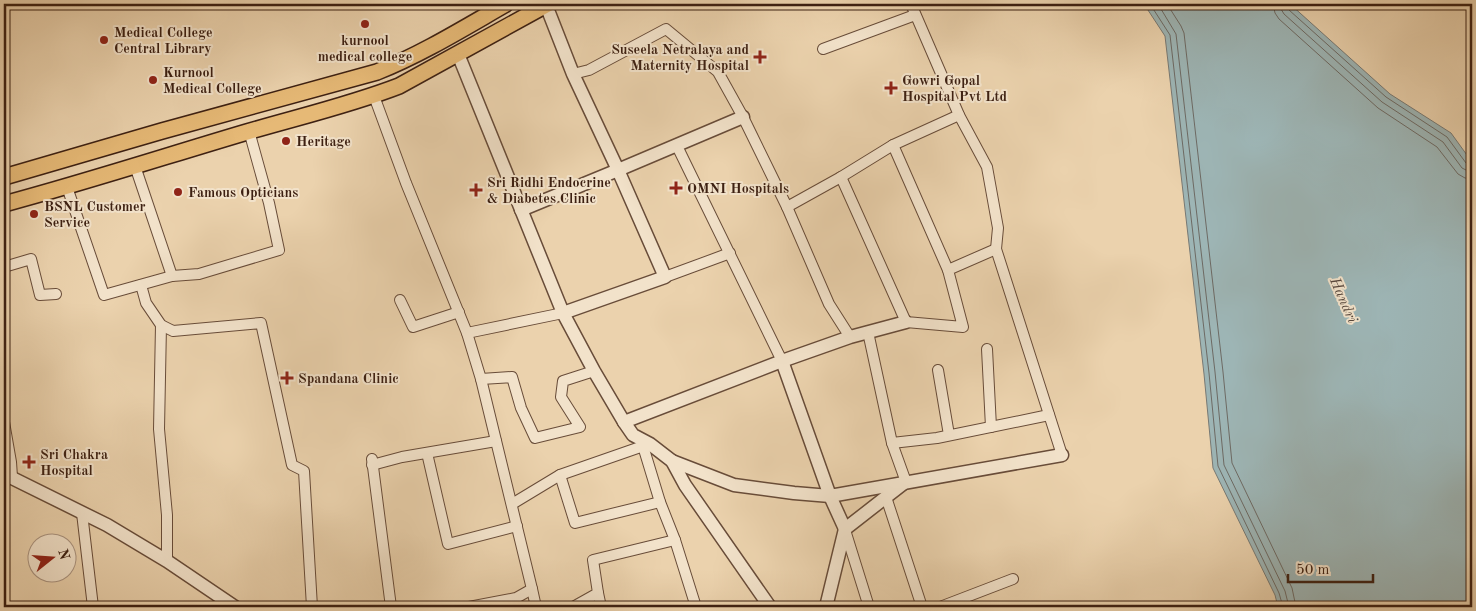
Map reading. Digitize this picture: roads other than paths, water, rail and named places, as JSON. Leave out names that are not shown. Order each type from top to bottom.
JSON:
[{"type":"main road","points":[[4,177],[377,72],[394,66],[506,4]]},
{"type":"main road","points":[[4,204],[374,96],[400,86],[547,4]]},
{"type":"main road","points":[[449,37],[458,54]]},
{"type":"street","points":[[547,4],[573,74],[665,277]]},
{"type":"street","points":[[458,54],[564,313],[594,371],[633,435],[672,461],[734,485],[830,496],[1062,455],[996,250],[998,228],[986,167],[959,115],[911,4]]},
{"type":"street","points":[[823,49],[916,15]]},
{"type":"street","points":[[573,74],[589,70],[666,29],[718,72],[743,117],[787,207],[829,304],[850,337]]},
{"type":"street","points":[[374,96],[406,183],[467,333],[481,379],[536,607]]},
{"type":"street","points":[[787,207],[893,145],[959,115]]},
{"type":"street","points":[[521,210],[743,117]]},
{"type":"street","points":[[67,187],[104,295],[172,276],[199,274],[279,250],[269,203],[249,131]]},
{"type":"street","points":[[624,422],[850,337],[906,322],[963,327],[948,270],[893,145]]},
{"type":"street","points":[[677,146],[782,361],[830,496],[844,529],[869,607]]},
{"type":"street","points":[[135,166],[172,276]]},
{"type":"street","points":[[841,177],[906,322]]},
{"type":"street","points":[[948,270],[996,250]]},
{"type":"street","points":[[467,333],[564,313],[730,253]]},
{"type":"street","points":[[4,267],[31,259],[40,295],[56,294]]},
{"type":"street","points":[[141,285],[146,303],[161,325],[173,331],[261,323],[292,465],[304,472],[312,607]]},
{"type":"street","points":[[400,300],[413,327],[459,312]]},
{"type":"street","points":[[161,325],[159,429],[167,516],[167,562]]},
{"type":"street","points":[[868,332],[892,443],[906,482]]},
{"type":"street","points":[[987,349],[991,427]]},
{"type":"street","points":[[938,370],[949,435]]},
{"type":"street","points":[[481,379],[512,378],[521,408],[535,438],[580,427],[561,397],[563,381],[594,371]]},
{"type":"street","points":[[892,443],[949,435],[1049,415]]},
{"type":"street","points":[[4,422],[11,462],[8,476],[107,525],[235,607]]},
{"type":"street","points":[[391,607],[372,462],[496,441]]},
{"type":"street","points":[[512,504],[560,475],[647,445]]},
{"type":"street","points":[[647,445],[660,502],[675,540],[696,607]]},
{"type":"street","points":[[427,453],[448,544],[517,526]]},
{"type":"street","points":[[672,461],[685,485],[770,607]]},
{"type":"street","points":[[560,475],[575,524],[660,502]]},
{"type":"street","points":[[826,607],[844,529],[906,482]]},
{"type":"street","points":[[886,497],[922,607]]},
{"type":"street","points":[[82,513],[93,607]]},
{"type":"street","points":[[601,607],[593,560],[675,540]]},
{"type":"street","points":[[940,607],[1013,580]]},
{"type":"street","points":[[469,607],[516,598],[532,589]]},
{"type":"street","points":[[573,607],[598,593]]},
{"type":"water","name":"Handri","points":[[1144,4],[1290,4],[1390,94],[1451,133],[1472,162],[1472,607],[1278,607],[1275,595],[1213,468],[1165,36]]},
{"type":"place","name":"kurnool medical college","points":[[365,24]]},
{"type":"place","name":"Medical College Central Library","points":[[104,40]]},
{"type":"place","name":"Suseela Netralaya and Maternity Hospital","points":[[760,57]]},
{"type":"place","name":"Kurnool Medical College","points":[[153,80]]},
{"type":"place","name":"Gowri Gopal Hospital Pvt Ltd","points":[[891,88]]},
{"type":"place","name":"Heritage","points":[[286,141]]},
{"type":"place","name":"OMNI Hospitals","points":[[676,188]]},
{"type":"place","name":"Sri Ridhi Endocrine & Diabetes Clinic","points":[[476,190]]},
{"type":"place","name":"Famous Opticians","points":[[178,192]]},
{"type":"place","name":"BSNL Customer Service","points":[[34,214]]},
{"type":"place","name":"Spandana Clinic","points":[[287,378]]},
{"type":"place","name":"Sri Chakra Hospital","points":[[29,462]]}]
